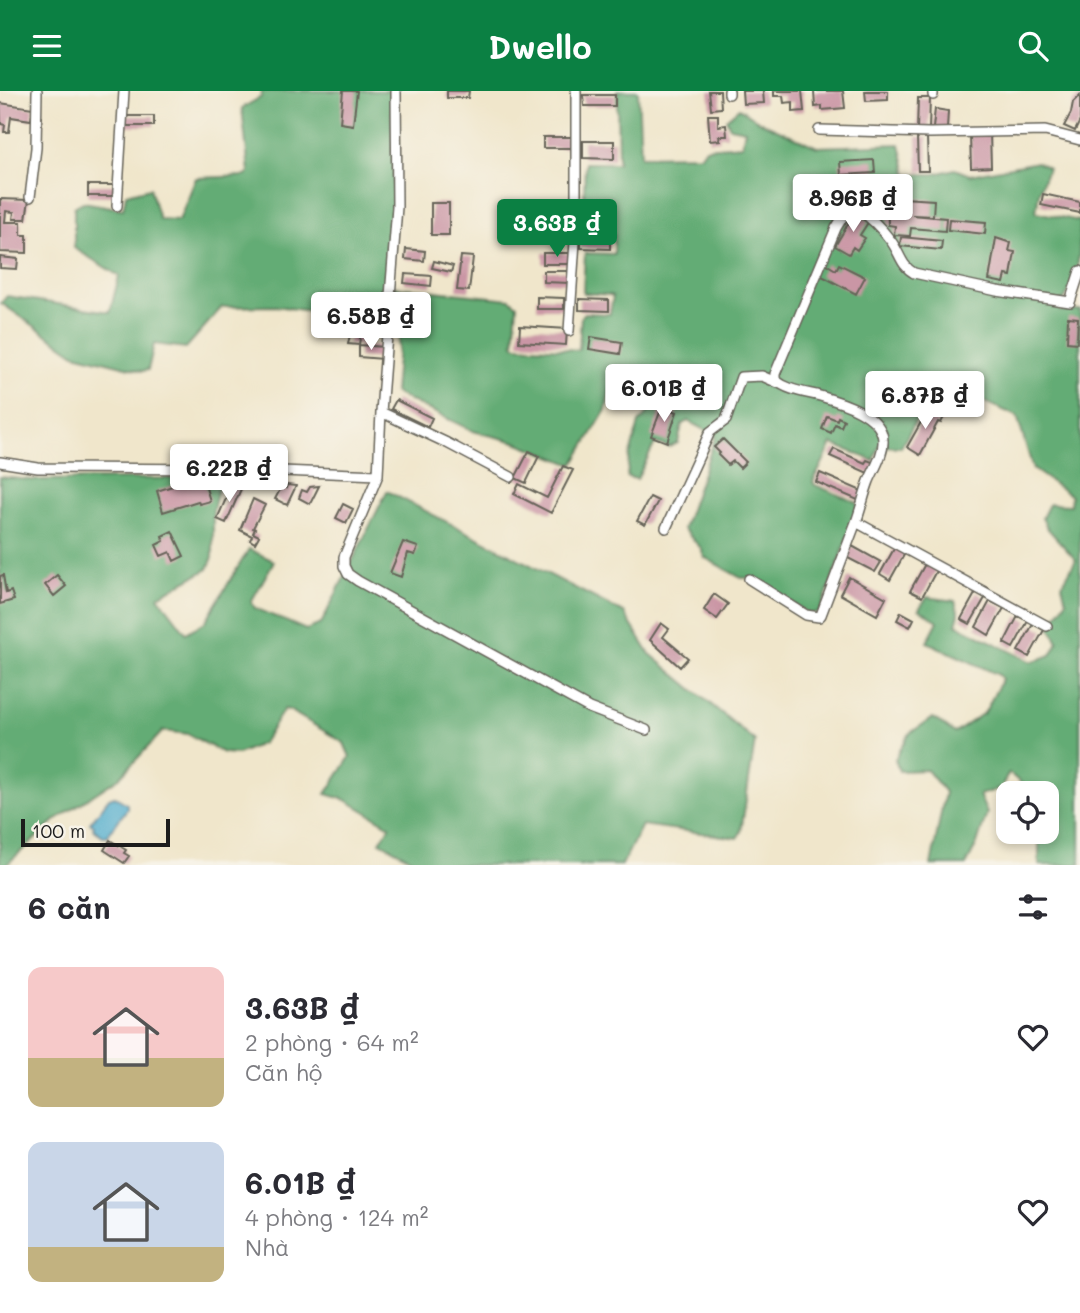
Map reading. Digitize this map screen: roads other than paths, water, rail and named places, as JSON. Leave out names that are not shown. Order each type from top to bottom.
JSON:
[{"type":"street","points":[[30,197],[36,148],[37,91]]},
{"type":"street","points":[[117,206],[124,91]]},
{"type":"street","points":[[396,91],[397,207],[378,475],[347,546],[344,566],[348,574],[589,708],[646,730]]},
{"type":"street","points":[[569,331],[576,226],[576,91]]},
{"type":"street","points":[[819,130],[930,133],[1045,131],[1080,141]]},
{"type":"street","points":[[780,384],[775,380],[780,360],[836,228],[847,210],[858,209],[871,219],[891,241],[904,266],[914,273],[997,291],[1070,302],[1080,271]]},
{"type":"street","points":[[666,528],[710,432],[726,420],[741,377],[762,376],[792,390],[821,396],[856,409],[877,425],[882,433],[883,449],[821,615],[806,615],[749,579]]},
{"type":"street","points":[[381,412],[511,477]]},
{"type":"street","points":[[0,462],[38,468],[233,469],[378,475]]},
{"type":"street","points":[[856,522],[1047,626]]},
{"type":"water","points":[[114,796],[127,804],[127,809],[107,836],[103,836],[93,829],[94,826],[90,823],[109,798]]}]
